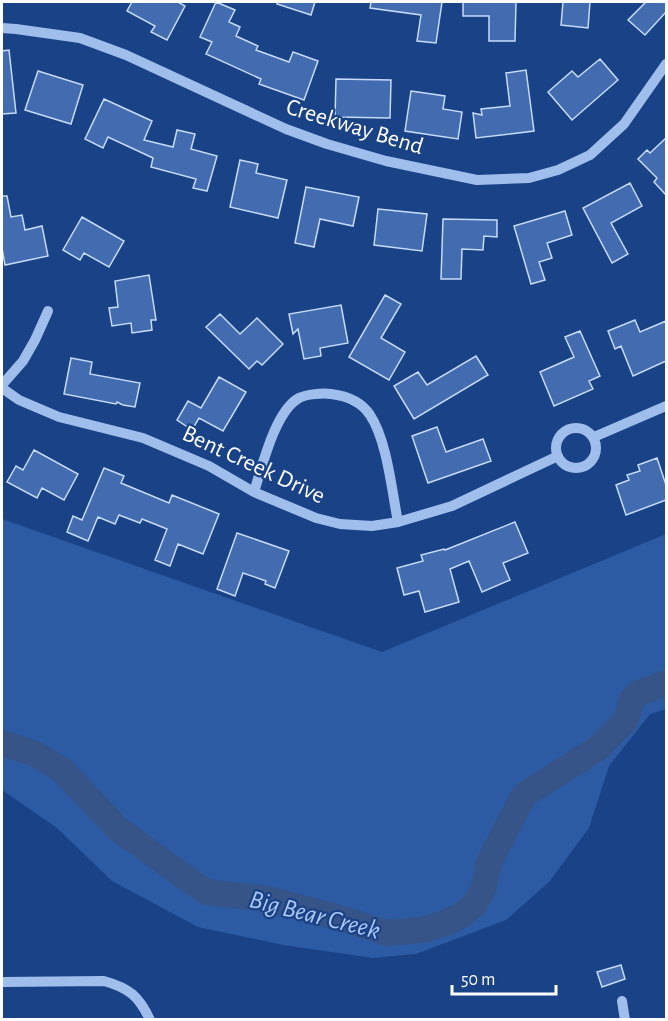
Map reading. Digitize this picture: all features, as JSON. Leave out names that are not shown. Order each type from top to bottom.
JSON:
[{"type":"street","name":"Creekway Bend","points":[[2,28],[80,38],[126,54],[286,129],[327,144],[386,161],[477,180],[529,178],[558,170],[590,155],[624,124],[666,64]]},
{"type":"street","points":[[2,386],[23,361],[48,311]]},
{"type":"street","name":"Bent Creek Drive","points":[[2,386],[19,400],[59,417],[151,441],[209,466],[254,492],[316,518],[340,524],[372,526],[398,522],[452,506],[558,456]]},
{"type":"street","points":[[254,492],[270,441],[287,408],[300,398],[325,393],[341,395],[363,406],[377,428],[387,460],[398,522]]},
{"type":"street","points":[[594,437],[666,406]]},
{"type":"street","points":[[576,427],[583,428],[594,437],[597,449],[595,456],[585,466],[574,468],[567,466],[558,456],[557,440],[566,430],[576,427]]},
{"type":"street","points":[[2,982],[104,981],[118,985],[139,999],[150,1020]]},
{"type":"street","points":[[622,1001],[625,1020]]},
{"type":"shaded area","points":[[2,519],[382,652],[666,534],[666,709],[650,714],[609,766],[589,828],[549,882],[506,920],[416,954],[373,958],[283,945],[198,927],[112,881],[57,828],[2,790]]},
{"type":"building","points":[[132,2],[178,2],[185,6],[167,40],[151,32],[155,26],[127,11]]},
{"type":"building","points":[[216,2],[235,10],[229,22],[240,27],[236,36],[258,46],[256,50],[289,62],[293,52],[318,61],[304,100],[259,84],[261,79],[206,54],[212,42],[200,37]]},
{"type":"building","points":[[277,2],[315,2],[311,15],[277,4]]},
{"type":"building","points":[[371,2],[442,2],[436,43],[417,41],[421,15],[370,8]]},
{"type":"building","points":[[463,2],[516,2],[515,41],[489,41],[489,16],[463,16]]},
{"type":"building","points":[[563,2],[590,2],[588,28],[561,25]]},
{"type":"building","points":[[646,2],[666,2],[666,12],[645,35],[628,20]]},
{"type":"building","points":[[9,50],[16,113],[2,114],[2,51]]},
{"type":"building","points":[[600,59],[618,80],[572,120],[548,92],[572,71],[578,77]]},
{"type":"building","points":[[526,70],[534,131],[476,138],[473,113],[482,115],[481,109],[510,106],[506,73]]},
{"type":"building","points":[[38,71],[83,85],[71,124],[25,110]]},
{"type":"building","points":[[336,79],[391,80],[390,118],[335,117]]},
{"type":"building","points":[[411,91],[445,96],[443,109],[462,112],[458,139],[405,131]]},
{"type":"building","points":[[104,99],[152,121],[144,140],[173,147],[177,130],[195,134],[191,149],[217,156],[207,191],[193,188],[196,179],[151,167],[153,158],[108,137],[103,148],[85,139]]},
{"type":"building","points":[[666,138],[666,195],[654,182],[657,178],[638,159],[647,150],[650,153]]},
{"type":"building","points":[[240,160],[258,164],[256,173],[287,180],[278,218],[230,207]]},
{"type":"building","points":[[630,183],[642,206],[611,223],[628,254],[612,263],[583,208]]},
{"type":"building","points":[[306,187],[359,197],[353,226],[320,219],[314,247],[295,243]]},
{"type":"building","points":[[2,196],[7,196],[11,217],[22,215],[25,230],[42,226],[48,256],[5,265],[2,248]]},
{"type":"building","points":[[378,209],[427,214],[422,251],[374,245]]},
{"type":"building","points":[[565,211],[572,235],[547,243],[552,258],[539,262],[545,280],[531,284],[514,226]]},
{"type":"building","points":[[82,217],[124,241],[109,267],[84,253],[80,260],[63,250]]},
{"type":"building","points":[[443,219],[497,220],[497,237],[484,236],[483,250],[462,249],[461,279],[441,279]]},
{"type":"building","points":[[149,275],[156,320],[151,320],[152,330],[132,333],[131,323],[112,326],[109,308],[118,307],[115,281]]},
{"type":"building","points":[[385,295],[401,304],[381,338],[405,352],[389,380],[349,357]]},
{"type":"building","points":[[341,305],[348,343],[320,348],[321,356],[304,359],[298,329],[293,334],[289,314]]},
{"type":"building","points":[[220,314],[240,334],[257,318],[283,344],[262,365],[257,361],[249,369],[206,327]]},
{"type":"building","points":[[635,320],[640,332],[666,321],[666,361],[633,376],[621,346],[615,349],[608,331]]},
{"type":"building","points":[[580,331],[600,376],[589,381],[593,389],[554,406],[540,372],[574,357],[565,337]]},
{"type":"building","points":[[476,356],[488,375],[414,419],[394,386],[418,372],[427,385]]},
{"type":"building","points":[[71,358],[92,362],[90,374],[140,383],[135,407],[64,394]]},
{"type":"building","points":[[219,377],[246,392],[223,431],[199,418],[192,430],[177,420],[188,401],[201,408]]},
{"type":"building","points":[[437,427],[446,452],[483,439],[491,461],[428,483],[412,436]]},
{"type":"building","points":[[34,450],[78,474],[64,500],[42,488],[37,498],[7,482],[16,466],[23,470]]},
{"type":"building","points":[[657,458],[666,485],[666,500],[626,515],[616,485],[629,480],[627,475],[640,471],[638,465]]},
{"type":"building","points":[[104,468],[124,476],[121,483],[169,503],[172,495],[219,514],[203,554],[178,544],[170,566],[155,560],[167,529],[142,519],[140,523],[119,515],[115,524],[98,517],[88,541],[67,532],[73,516],[82,520]]},
{"type":"building","points":[[515,522],[528,553],[503,563],[510,580],[482,592],[469,561],[450,569],[459,602],[425,612],[419,591],[404,595],[397,568],[423,561],[421,555],[445,550]]},
{"type":"building","points":[[237,533],[289,551],[275,588],[265,584],[266,581],[243,573],[235,596],[217,589]]},
{"type":"building","points":[[621,965],[625,979],[602,987],[597,972]]},
{"type":"waterway","name":"Big Bear Creek","points":[[2,743],[33,753],[61,769],[118,829],[206,892],[268,899],[344,919],[386,933],[422,930],[462,915],[474,905],[484,887],[489,862],[524,795],[597,749],[626,720],[631,701],[639,693],[666,683]]}]
